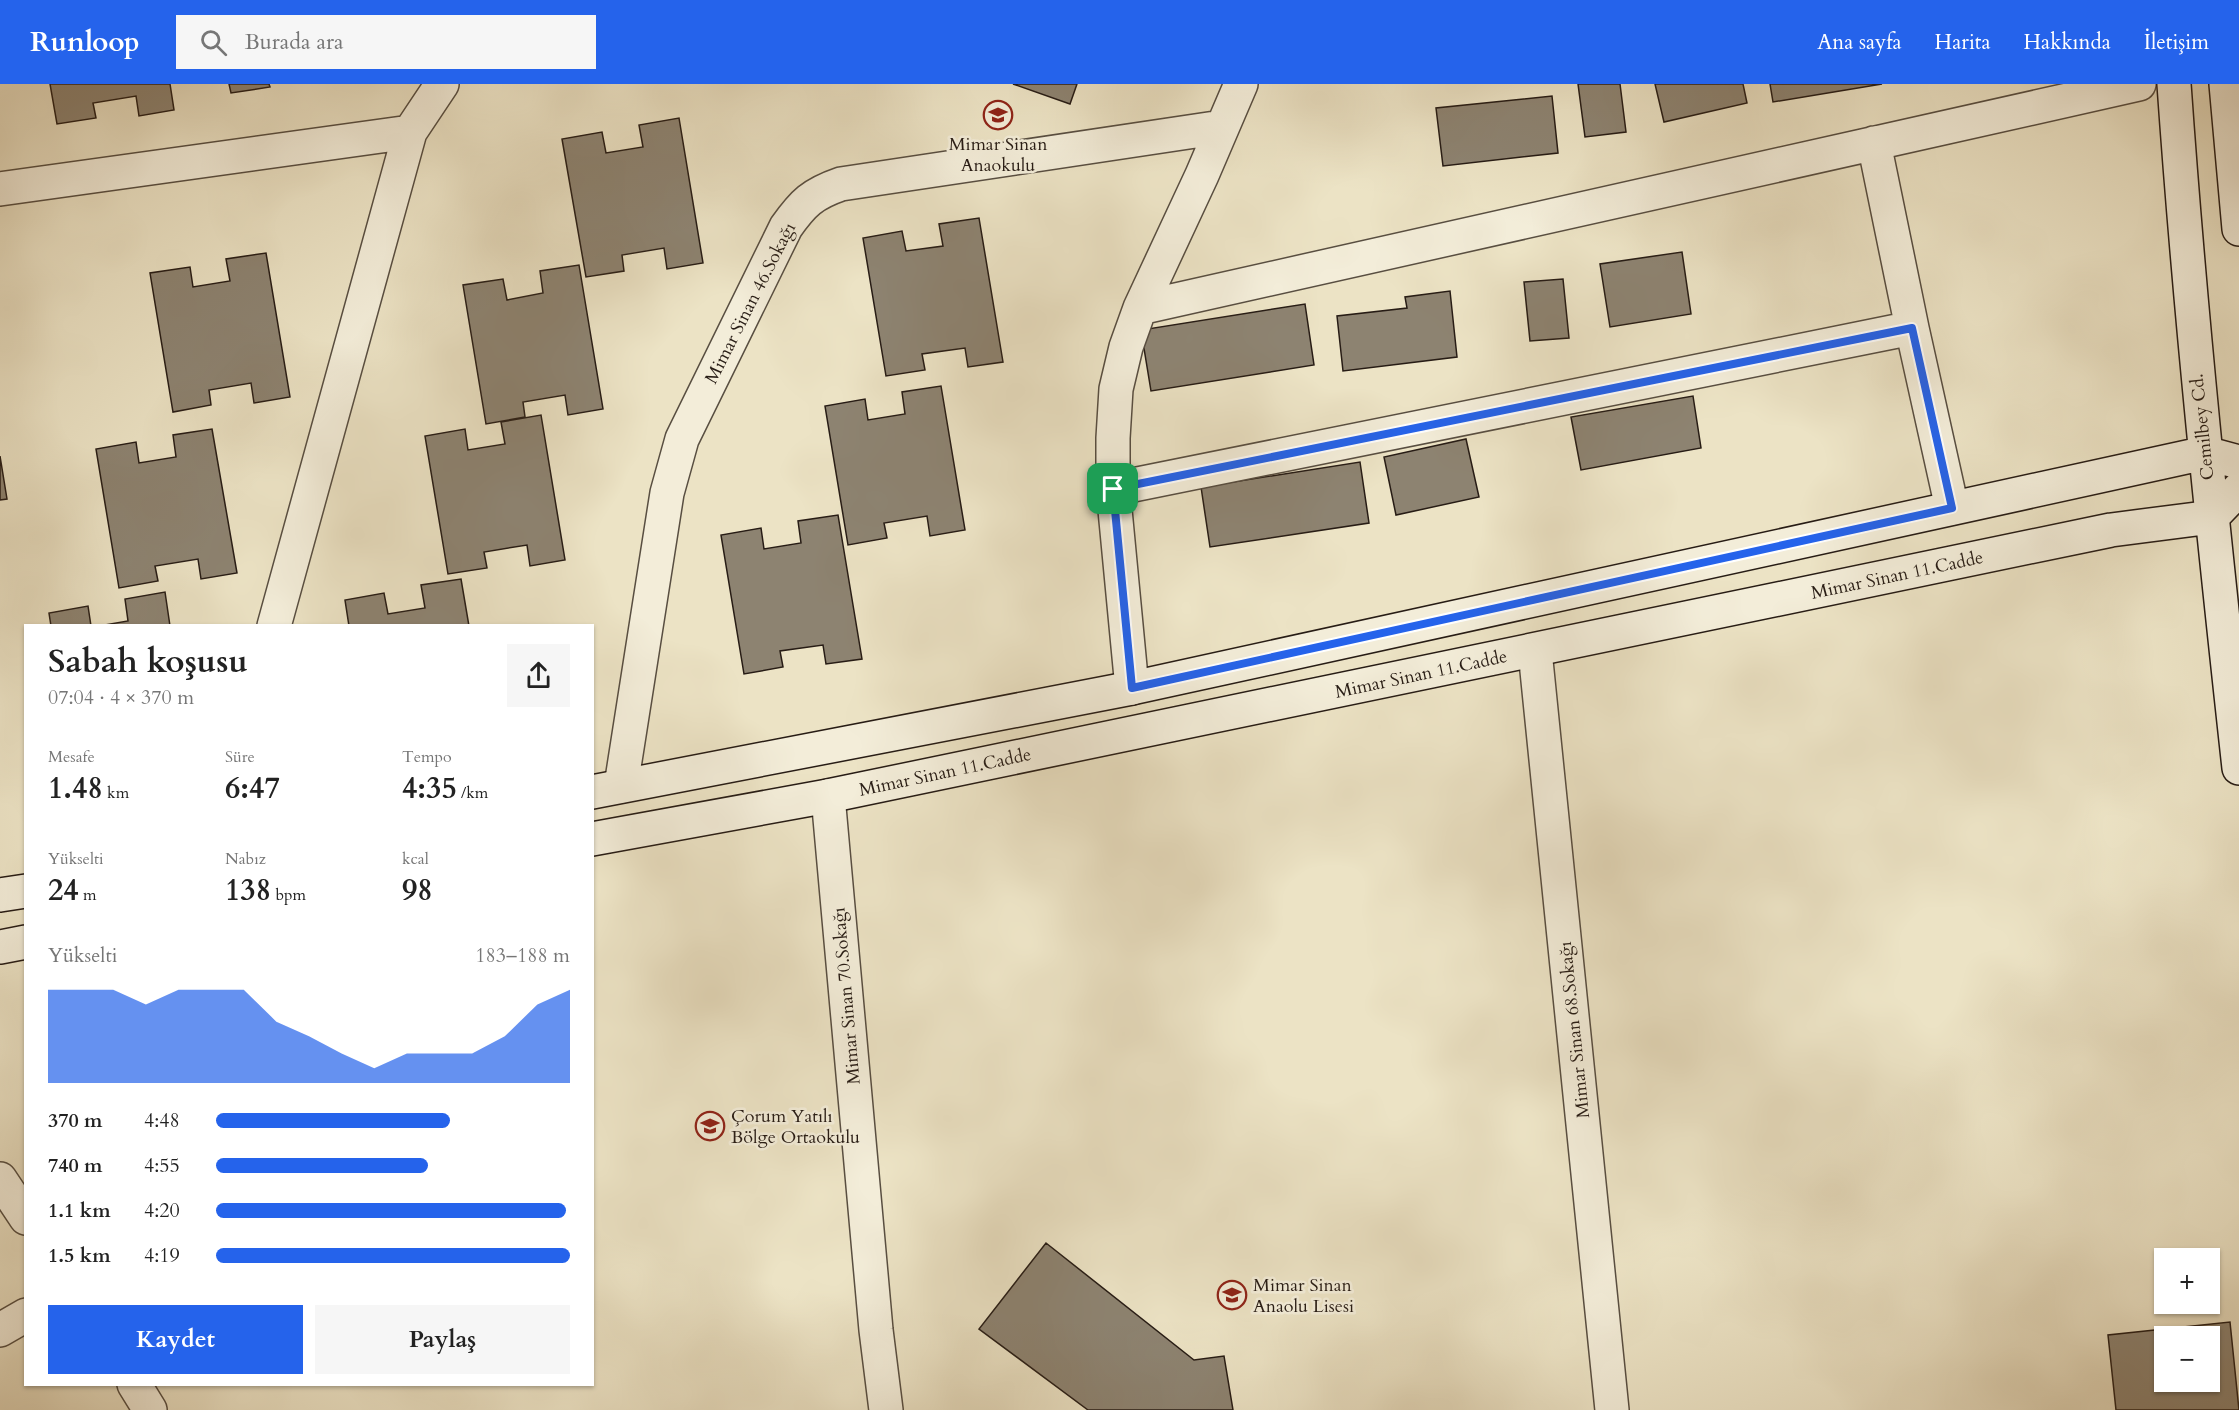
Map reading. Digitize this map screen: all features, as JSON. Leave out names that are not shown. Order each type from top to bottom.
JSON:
[{"type":"street","points":[[275,624],[410,132],[442,84]]},
{"type":"street","points":[[1132,688],[1113,489],[1116,389],[1126,347],[1140,308],[1241,84]]},
{"type":"street","points":[[1140,308],[2139,84]]},
{"type":"street","name":"Cemilbey Cd.","points":[[2174,84],[2185,252],[2239,768]]},
{"type":"street","points":[[2226,84],[2239,229]]},
{"type":"street","name":"Mimar Sinan 46.Sokağı","points":[[607,789],[667,493],[682,439],[786,227],[802,205],[819,192],[841,184],[1222,127]]},
{"type":"street","points":[[0,189],[410,132]]},
{"type":"street","points":[[1875,143],[1912,328],[1952,508]]},
{"type":"street","points":[[1113,489],[1912,328]]},
{"type":"street","points":[[607,789],[1132,688],[2205,453],[2239,462]]},
{"type":"street","points":[[2212,517],[2239,489]]},
{"type":"street","name":"Mimar Sinan 11.Cadde","points":[[594,839],[828,796],[2111,530],[2212,517]]},
{"type":"street","name":"Mimar Sinan 68.Sokağı","points":[[1535,651],[1612,1410]]},
{"type":"street","name":"Mimar Sinan 70.Sokağı","points":[[828,796],[876,1330],[886,1410]]},
{"type":"street","points":[[0,895],[24,891]]},
{"type":"street","points":[[0,947],[24,942]]},
{"type":"street","points":[[0,1179],[24,1215]]},
{"type":"street","points":[[0,1330],[24,1316]]},
{"type":"street","points":[[135,1386],[150,1410]]},
{"type":"building","points":[[50,84],[170,84],[174,110],[139,116],[136,96],[93,103],[96,118],[57,124]]},
{"type":"building","points":[[229,84],[269,84],[270,87],[231,93]]},
{"type":"building","points":[[1013,84],[1077,84],[1070,104]]},
{"type":"building","points":[[1578,84],[1620,84],[1626,132],[1585,137]]},
{"type":"building","points":[[1655,84],[1743,84],[1747,103],[1664,122]]},
{"type":"building","points":[[1770,84],[1882,84],[1773,102]]},
{"type":"building","points":[[1552,96],[1558,153],[1443,166],[1436,108]]},
{"type":"building","points":[[679,118],[703,263],[667,269],[664,248],[622,255],[624,271],[586,277],[562,139],[602,132],[606,153],[643,147],[639,125]]},
{"type":"building","points":[[979,218],[1003,362],[968,367],[965,348],[922,354],[925,370],[886,376],[863,238],[902,231],[906,251],[943,246],[939,224]]},
{"type":"building","points":[[1682,252],[1691,314],[1610,327],[1600,264]]},
{"type":"building","points":[[266,253],[290,397],[254,403],[251,383],[209,390],[211,405],[173,412],[150,273],[190,267],[193,287],[230,281],[226,259]]},
{"type":"building","points":[[579,265],[603,409],[568,415],[565,395],[523,402],[525,417],[486,424],[463,285],[503,279],[507,300],[543,293],[540,271]]},
{"type":"building","points":[[1563,279],[1569,338],[1530,341],[1524,282]]},
{"type":"building","points":[[1450,291],[1457,357],[1343,371],[1337,316],[1407,308],[1405,297]]},
{"type":"building","points":[[1305,304],[1314,365],[1151,391],[1141,330]]},
{"type":"building","points":[[941,386],[965,530],[930,536],[927,516],[884,523],[887,538],[848,545],[825,406],[865,399],[868,420],[905,414],[902,392]]},
{"type":"building","points":[[1693,396],[1701,448],[1581,470],[1571,417]]},
{"type":"building","points":[[541,415],[565,560],[530,566],[527,545],[484,552],[487,568],[448,574],[425,436],[465,429],[468,450],[505,444],[501,422]]},
{"type":"building","points":[[212,429],[237,573],[201,579],[198,559],[155,566],[158,581],[119,588],[96,449],[136,442],[139,463],[176,457],[173,435]]},
{"type":"building","points":[[1466,439],[1479,497],[1396,515],[1384,457]]},
{"type":"building","points":[[0,456],[7,499],[0,500]]},
{"type":"building","points":[[1360,462],[1369,523],[1210,547],[1201,487]]},
{"type":"building","points":[[838,515],[862,659],[826,664],[823,645],[780,651],[783,667],[744,674],[721,535],[761,528],[764,549],[801,543],[798,521]]},
{"type":"building","points":[[461,579],[469,624],[349,624],[345,600],[384,593],[388,614],[425,608],[421,585]]},
{"type":"building","points":[[165,592],[170,624],[111,624],[128,621],[125,599]]},
{"type":"building","points":[[88,606],[91,624],[51,624],[49,613]]},
{"type":"building","points":[[1046,1243],[1194,1360],[1224,1356],[1233,1410],[1088,1410],[979,1329]]},
{"type":"building","points":[[2230,1322],[2239,1410],[2116,1410],[2108,1335],[2154,1330],[2154,1392],[2220,1392],[2220,1326],[2192,1326]]},
{"type":"place","name":"Mimar Sinan Anaokulu","points":[[998,115]]},
{"type":"place","name":"Çorum Yatılı Bölge Ortaokulu","points":[[710,1126]]},
{"type":"place","name":"Mimar Sinan Anaolu Lisesi","points":[[1232,1295]]},
{"type":"route","points":[[1912,328],[1952,508],[1132,688],[1113,489],[1912,328]]}]
